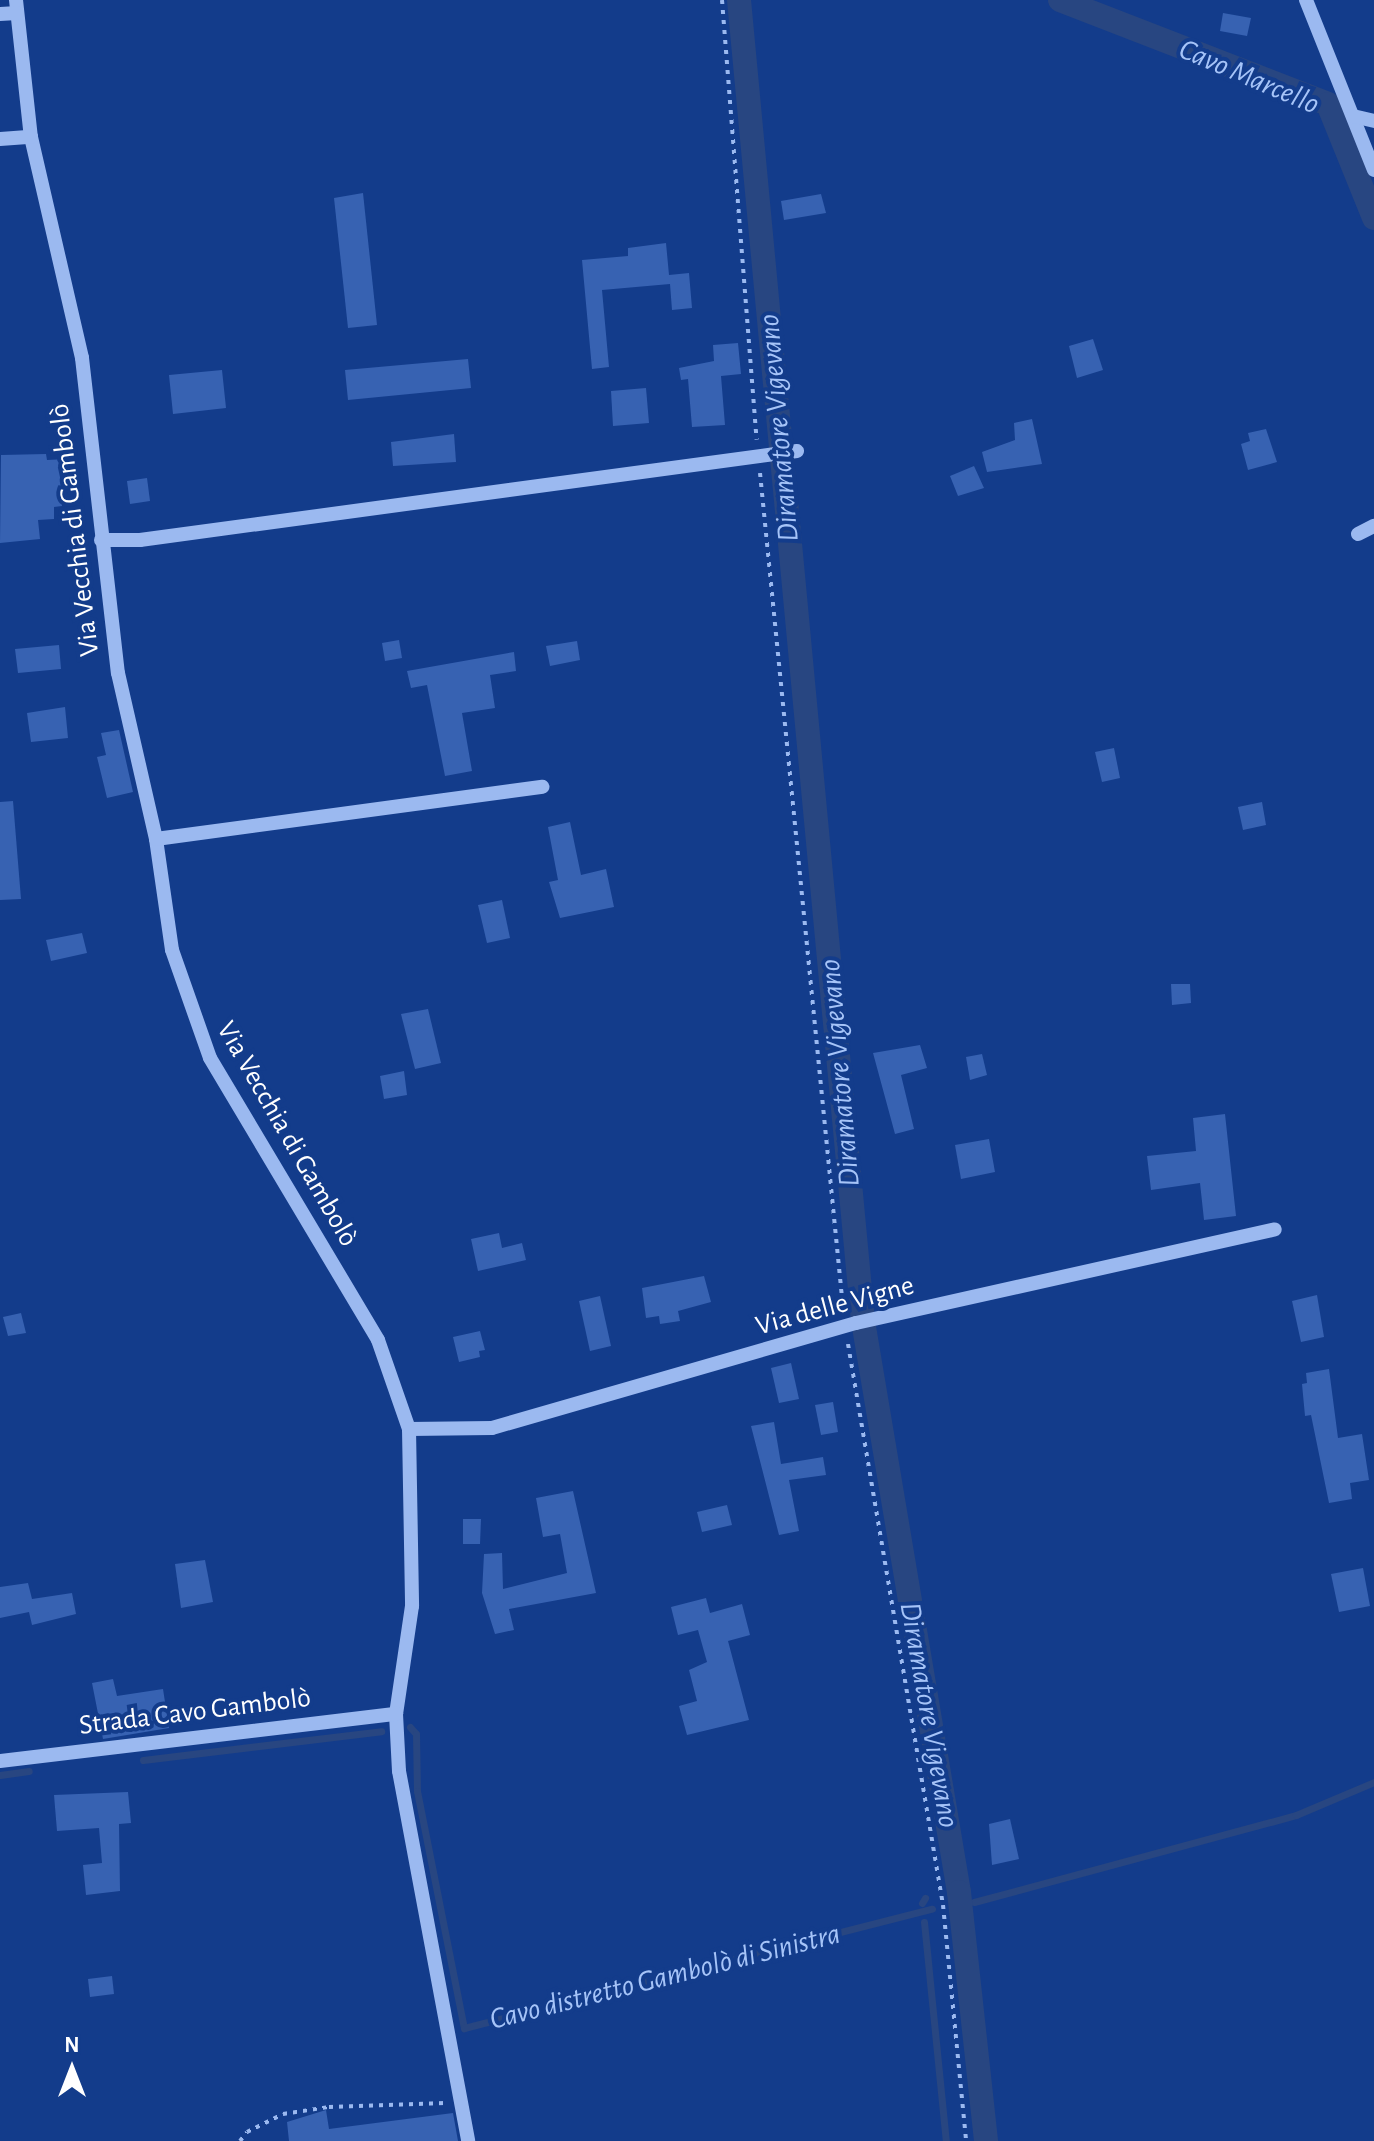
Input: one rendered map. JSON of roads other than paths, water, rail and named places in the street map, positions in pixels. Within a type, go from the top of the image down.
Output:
[{"type":"street","points":[[1306,0],[1374,170]]},
{"type":"street","points":[[0,14],[16,6]]},
{"type":"street","name":"Via Vecchia di Gambolò","points":[[16,6],[31,137],[82,358],[118,673],[156,839],[172,950],[193,1020],[232,1099],[378,1340],[409,1429],[412,1606],[396,1714],[404,1811],[468,2141]]},
{"type":"street","points":[[1353,116],[1374,121]]},
{"type":"street","points":[[0,139],[31,137]]},
{"type":"street","points":[[101,540],[140,540],[797,451]]},
{"type":"street","points":[[1358,534],[1374,526]]},
{"type":"street","points":[[156,839],[543,787]]},
{"type":"street","name":"Via delle Vigne","points":[[409,1429],[492,1428],[850,1325],[1275,1229]]},
{"type":"street","name":"Strada Cavo Gambolò","points":[[0,1761],[396,1714]]},
{"type":"waterway","name":"Diramatore Vigevano","points":[[739,0],[863,1321],[959,1892],[986,2141]]},
{"type":"waterway","name":"Cavo Marcello","points":[[1060,0],[1328,104],[1374,218]]},
{"type":"waterway","name":"Cavo distretto Gambolò di Sinistra","points":[[410,1727],[416,1734],[417,1791],[464,2028],[932,1909]]},
{"type":"waterway","name":"Cavo distretto Gambolò di Sinistra","points":[[143,1760],[381,1731]]},
{"type":"waterway","name":"Cavo distretto Gambolò di Sinistra","points":[[0,1775],[29,1771]]},
{"type":"waterway","name":"Cavo distretto Gambolò di Sinistra","points":[[974,1902],[1296,1815],[1374,1782]]},
{"type":"waterway","name":"Cavo distretto Gambolò di Sinistra","points":[[950,1893],[959,1892]]},
{"type":"waterway","name":"Cavo distretto Gambolò di Sinistra","points":[[922,1903],[925,1898]]},
{"type":"waterway","name":"Cavo distretto Gambolò di Sinistra","points":[[924,1922],[946,2141]]}]
